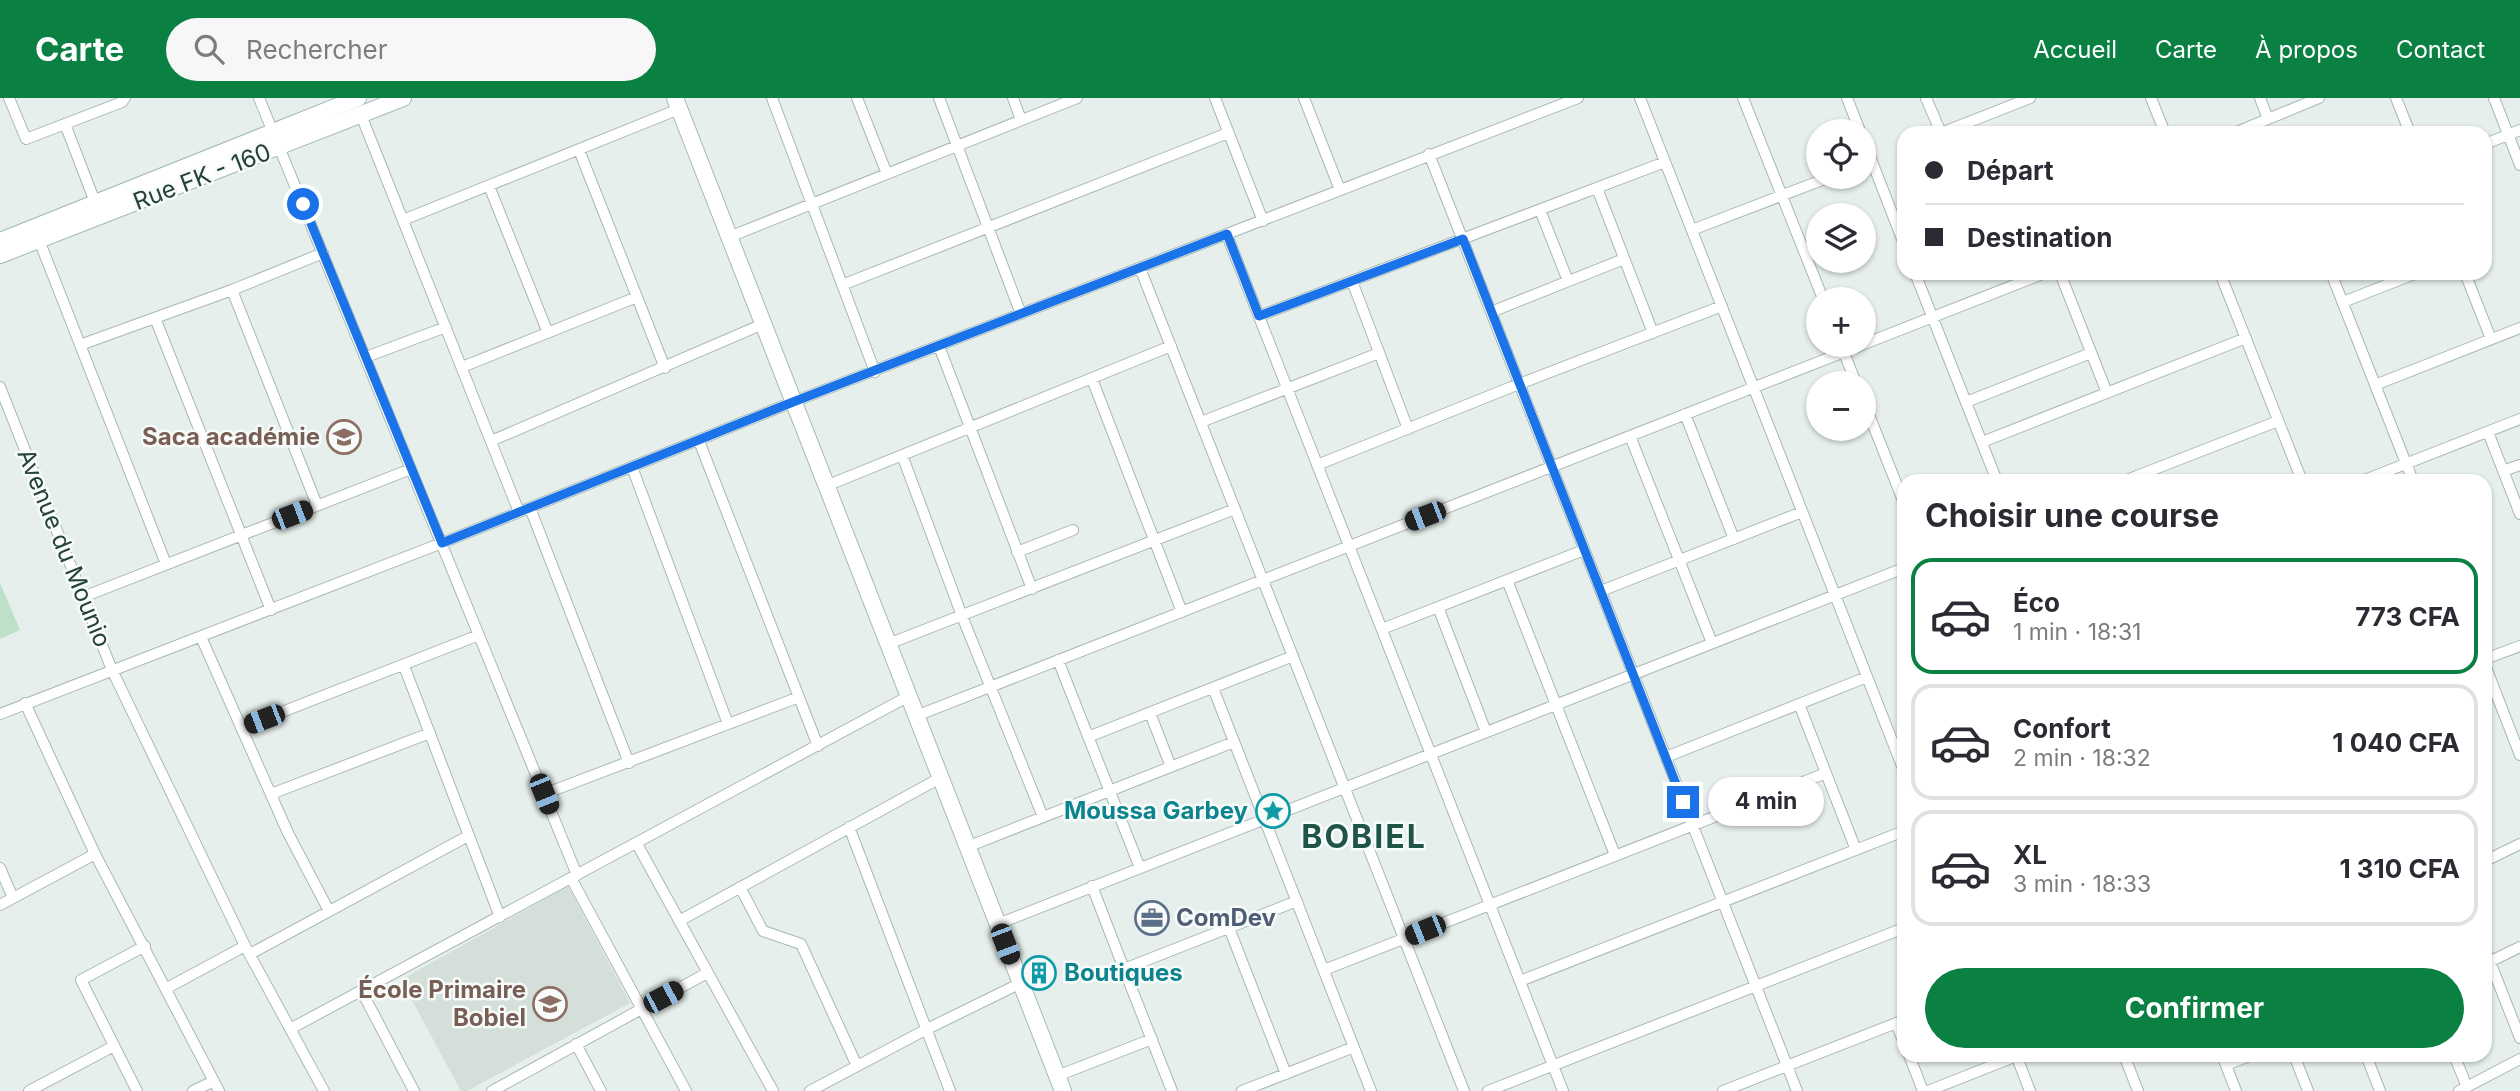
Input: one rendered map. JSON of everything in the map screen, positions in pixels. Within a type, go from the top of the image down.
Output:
[{"type":"street","points":[[9,98],[26,139],[122,102],[125,98]]},
{"type":"street","points":[[259,98],[544,794],[574,876],[640,1009],[686,1091]]},
{"type":"street","name":"Rue FK - 160","points":[[0,240],[273,131],[360,106],[403,98]]},
{"type":"street","points":[[772,98],[875,372]]},
{"type":"street","points":[[857,98],[887,174]]},
{"type":"street","points":[[939,98],[1021,314]]},
{"type":"street","points":[[1013,98],[1021,120]]},
{"type":"street","points":[[729,237],[1077,98]]},
{"type":"street","points":[[1215,98],[1263,221]]},
{"type":"street","points":[[1304,98],[1340,190]]},
{"type":"street","points":[[0,714],[442,543],[793,402],[1578,98]]},
{"type":"street","points":[[1640,98],[1867,677],[1897,741]]},
{"type":"street","points":[[1743,98],[1818,287]]},
{"type":"street","points":[[1847,98],[1855,119]]},
{"type":"street","points":[[1926,98],[1938,126]]},
{"type":"street","points":[[1959,126],[2030,98]]},
{"type":"street","points":[[2151,98],[2161,126]]},
{"type":"street","points":[[2260,98],[2268,119]]},
{"type":"street","points":[[2251,126],[2319,98]]},
{"type":"street","points":[[2396,98],[2407,126]]},
{"type":"street","points":[[2494,98],[2520,165]]},
{"type":"street","points":[[403,220],[579,150],[677,104],[1060,1083],[1152,1039]]},
{"type":"street","points":[[360,106],[491,441],[524,510],[629,762]]},
{"type":"street","name":"Rue FK - 160","points":[[0,255],[279,146],[360,106]]},
{"type":"street","points":[[65,124],[95,202]]},
{"type":"street","points":[[2492,141],[2520,130]]},
{"type":"street","points":[[842,285],[1228,133]]},
{"type":"street","points":[[579,150],[665,368]]},
{"type":"street","points":[[1429,154],[1797,1091]]},
{"type":"street","points":[[1259,316],[1665,162]]},
{"type":"street","points":[[1876,182],[1897,227]]},
{"type":"street","points":[[489,186],[548,333]]},
{"type":"street","points":[[1692,230],[1806,187]]},
{"type":"street","points":[[1597,188],[1653,333]]},
{"type":"street","points":[[1540,210],[1568,281]]},
{"type":"street","points":[[1227,234],[1563,1091]]},
{"type":"street","points":[[38,240],[166,564]]},
{"type":"street","points":[[80,345],[323,253]]},
{"type":"street","points":[[1491,312],[1625,258]]},
{"type":"street","points":[[1140,268],[1464,1091]]},
{"type":"street","points":[[1918,280],[1994,474]]},
{"type":"street","points":[[1876,339],[2027,280]]},
{"type":"street","points":[[2063,280],[2107,393]]},
{"type":"street","points":[[2223,280],[2299,474]]},
{"type":"street","points":[[2334,280],[2410,474]]},
{"type":"street","points":[[2343,302],[2399,280]]},
{"type":"street","points":[[2468,280],[2491,339]]},
{"type":"street","points":[[1352,281],[1408,429]]},
{"type":"street","points":[[233,289],[317,505]]},
{"type":"street","points":[[461,367],[637,297]]},
{"type":"street","points":[[1317,465],[1722,306]]},
{"type":"street","points":[[155,318],[271,610]]},
{"type":"street","points":[[491,441],[763,324]]},
{"type":"street","points":[[366,357],[446,327]]},
{"type":"street","points":[[2375,385],[2520,328]]},
{"type":"street","points":[[1982,442],[2246,338]]},
{"type":"street","points":[[939,346],[1032,589]]},
{"type":"street","points":[[826,486],[1171,346]]},
{"type":"street","points":[[1201,422],[1379,353]]},
{"type":"street","points":[[1966,402],[2091,353]]},
{"type":"street","points":[[916,716],[1754,387],[1822,357]]},
{"type":"street","points":[[1091,379],[1182,612]]},
{"type":"street","name":"Avenue du Mounio","points":[[0,387],[112,670],[247,950],[324,1091]]},
{"type":"street","points":[[1685,414],[1734,538]]},
{"type":"street","points":[[2380,474],[2520,419]]},
{"type":"street","points":[[2142,474],[2278,421]]},
{"type":"street","points":[[1876,432],[1897,485]]},
{"type":"street","points":[[2488,432],[2520,514]]},
{"type":"street","points":[[1630,436],[1712,643]]},
{"type":"street","points":[[699,441],[818,746]]},
{"type":"street","points":[[902,455],[962,616],[1043,817]]},
{"type":"street","points":[[2503,471],[2520,465]]},
{"type":"street","points":[[632,467],[728,724]]},
{"type":"street","points":[[83,597],[411,469]]},
{"type":"street","points":[[888,644],[1235,509]]},
{"type":"street","points":[[1601,591],[1802,512]]},
{"type":"street","points":[[1017,552],[1073,530]]},
{"type":"street","points":[[1382,629],[1584,550]]},
{"type":"street","points":[[998,924],[1897,571]]},
{"type":"street","points":[[1507,580],[1615,855]]},
{"type":"street","points":[[1438,607],[1486,732]]},
{"type":"street","points":[[241,728],[479,635]]},
{"type":"street","points":[[201,637],[288,833],[329,911]]},
{"type":"street","points":[[2492,656],[2520,646]]},
{"type":"street","points":[[1088,737],[1293,656]]},
{"type":"street","points":[[1058,660],[1140,868]]},
{"type":"street","points":[[404,666],[500,917]]},
{"type":"street","points":[[1666,757],[1867,677]]},
{"type":"street","points":[[2492,682],[2517,737],[2520,755]]},
{"type":"street","points":[[1213,688],[1371,1091]]},
{"type":"street","points":[[290,1029],[909,696]]},
{"type":"street","points":[[544,794],[799,697]]},
{"type":"street","points":[[25,703],[95,855],[216,1086],[194,1091]]},
{"type":"street","points":[[1799,704],[1856,849]]},
{"type":"street","points":[[1150,713],[1171,767]]},
{"type":"street","points":[[271,794],[430,733]]},
{"type":"street","points":[[968,847],[1234,742]]},
{"type":"street","points":[[1324,970],[1826,773]]},
{"type":"street","points":[[679,921],[940,778]]},
{"type":"street","points":[[849,827],[950,1091]]},
{"type":"street","points":[[1520,981],[1897,834]]},
{"type":"street","points":[[167,988],[329,911],[468,836]]},
{"type":"street","points":[[637,844],[773,1091]]},
{"type":"street","points":[[2492,858],[2520,844]]},
{"type":"street","points":[[0,905],[95,855]]},
{"type":"street","points":[[0,868],[13,898]]},
{"type":"street","points":[[1092,886],[1172,1091]]},
{"type":"street","points":[[740,887],[763,931],[801,944],[856,1066]]},
{"type":"street","points":[[1124,969],[1297,901]]},
{"type":"street","points":[[1229,928],[1286,1074]]},
{"type":"street","points":[[1488,1091],[1897,931]]},
{"type":"street","points":[[137,1091],[81,980],[145,946]]},
{"type":"street","points":[[2492,961],[2520,947]]},
{"type":"street","points":[[2492,972],[2520,1038]]},
{"type":"street","points":[[492,1091],[707,973]]},
{"type":"street","points":[[810,1091],[1021,983]]},
{"type":"street","points":[[361,990],[414,1091]]},
{"type":"street","points":[[1723,1091],[1897,1022]]},
{"type":"street","points":[[576,1044],[601,1091]]},
{"type":"street","points":[[29,1091],[114,1046]]},
{"type":"street","points":[[1242,1091],[1354,1047]]},
{"type":"street","points":[[2456,1062],[2463,1089],[2520,1059]]},
{"type":"street","points":[[1912,1062],[1923,1091]]},
{"type":"street","points":[[1928,1091],[2002,1062]]},
{"type":"street","points":[[2019,1062],[2030,1091]]},
{"type":"street","points":[[2127,1062],[2138,1091]]},
{"type":"street","points":[[2225,1062],[2236,1091]]},
{"type":"street","points":[[2297,1062],[2308,1091]]},
{"type":"street","points":[[2369,1062],[2380,1091]]},
{"type":"shaded area","points":[[568,886],[630,1003],[467,1091],[461,1091],[401,980]]},
{"type":"green space","points":[[0,583],[20,630],[0,639]]},
{"type":"place","name":"Saca académie","points":[[344,437]]},
{"type":"place","name":"Moussa Garbey","points":[[1273,811]]},
{"type":"place","name":"ComDev","points":[[1152,918]]},
{"type":"place","name":"Boutiques","points":[[1039,973]]},
{"type":"place","name":"École Primaire Bobiel","points":[[550,1004]]},
{"type":"district","name":"BOBIEL","points":[[1364,837]]},
{"type":"route","points":[[303,204],[442,543],[793,402],[1227,234],[1259,316],[1463,239],[1683,802]]}]
